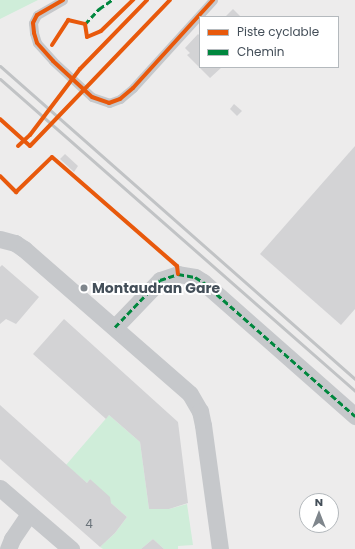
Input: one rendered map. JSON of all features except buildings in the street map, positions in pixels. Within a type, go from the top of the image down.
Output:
[{"type":"street","points":[[0,239],[15,243],[24,249],[181,385],[195,401],[200,411],[206,445],[220,549]]},
{"type":"street","points":[[115,327],[160,280],[178,274],[195,277],[203,282],[355,416]]},
{"type":"street","points":[[0,488],[71,549]]},
{"type":"street","points":[[8,549],[12,539],[29,514]]},
{"type":"lane","points":[[63,0],[44,10],[37,16],[33,23],[37,44],[92,97],[109,103],[120,99],[133,88],[213,0]]},
{"type":"green space","points":[[0,0],[38,0],[0,19]]},
{"type":"green space","points":[[109,415],[140,442],[149,509],[169,509],[187,504],[193,545],[178,546],[178,549],[164,549],[153,539],[141,549],[103,549],[100,547],[115,533],[127,517],[111,503],[90,479],[87,483],[66,465]]},
{"type":"railway","points":[[0,66],[355,379]]},
{"type":"railway","points":[[0,79],[355,391]]},
{"type":"marked path","points":[[85,24],[99,9],[112,0]]},
{"type":"marked path","points":[[115,327],[160,280],[178,274],[195,277],[203,282],[355,416]]},
{"type":"cycle path","points":[[63,0],[37,15],[33,23],[37,43],[53,61],[92,97],[109,103],[120,99],[133,88],[213,0]]},
{"type":"cycle path","points":[[52,45],[68,20],[85,24],[87,37],[101,31],[133,0]]},
{"type":"cycle path","points":[[18,146],[30,135],[80,69],[147,0]]},
{"type":"cycle path","points":[[0,119],[30,146],[170,0]]},
{"type":"cycle path","points":[[0,176],[16,192],[52,157],[177,266],[178,274]]},
{"type":"place","name":"Montaudran Gare","points":[[84,288]]}]
